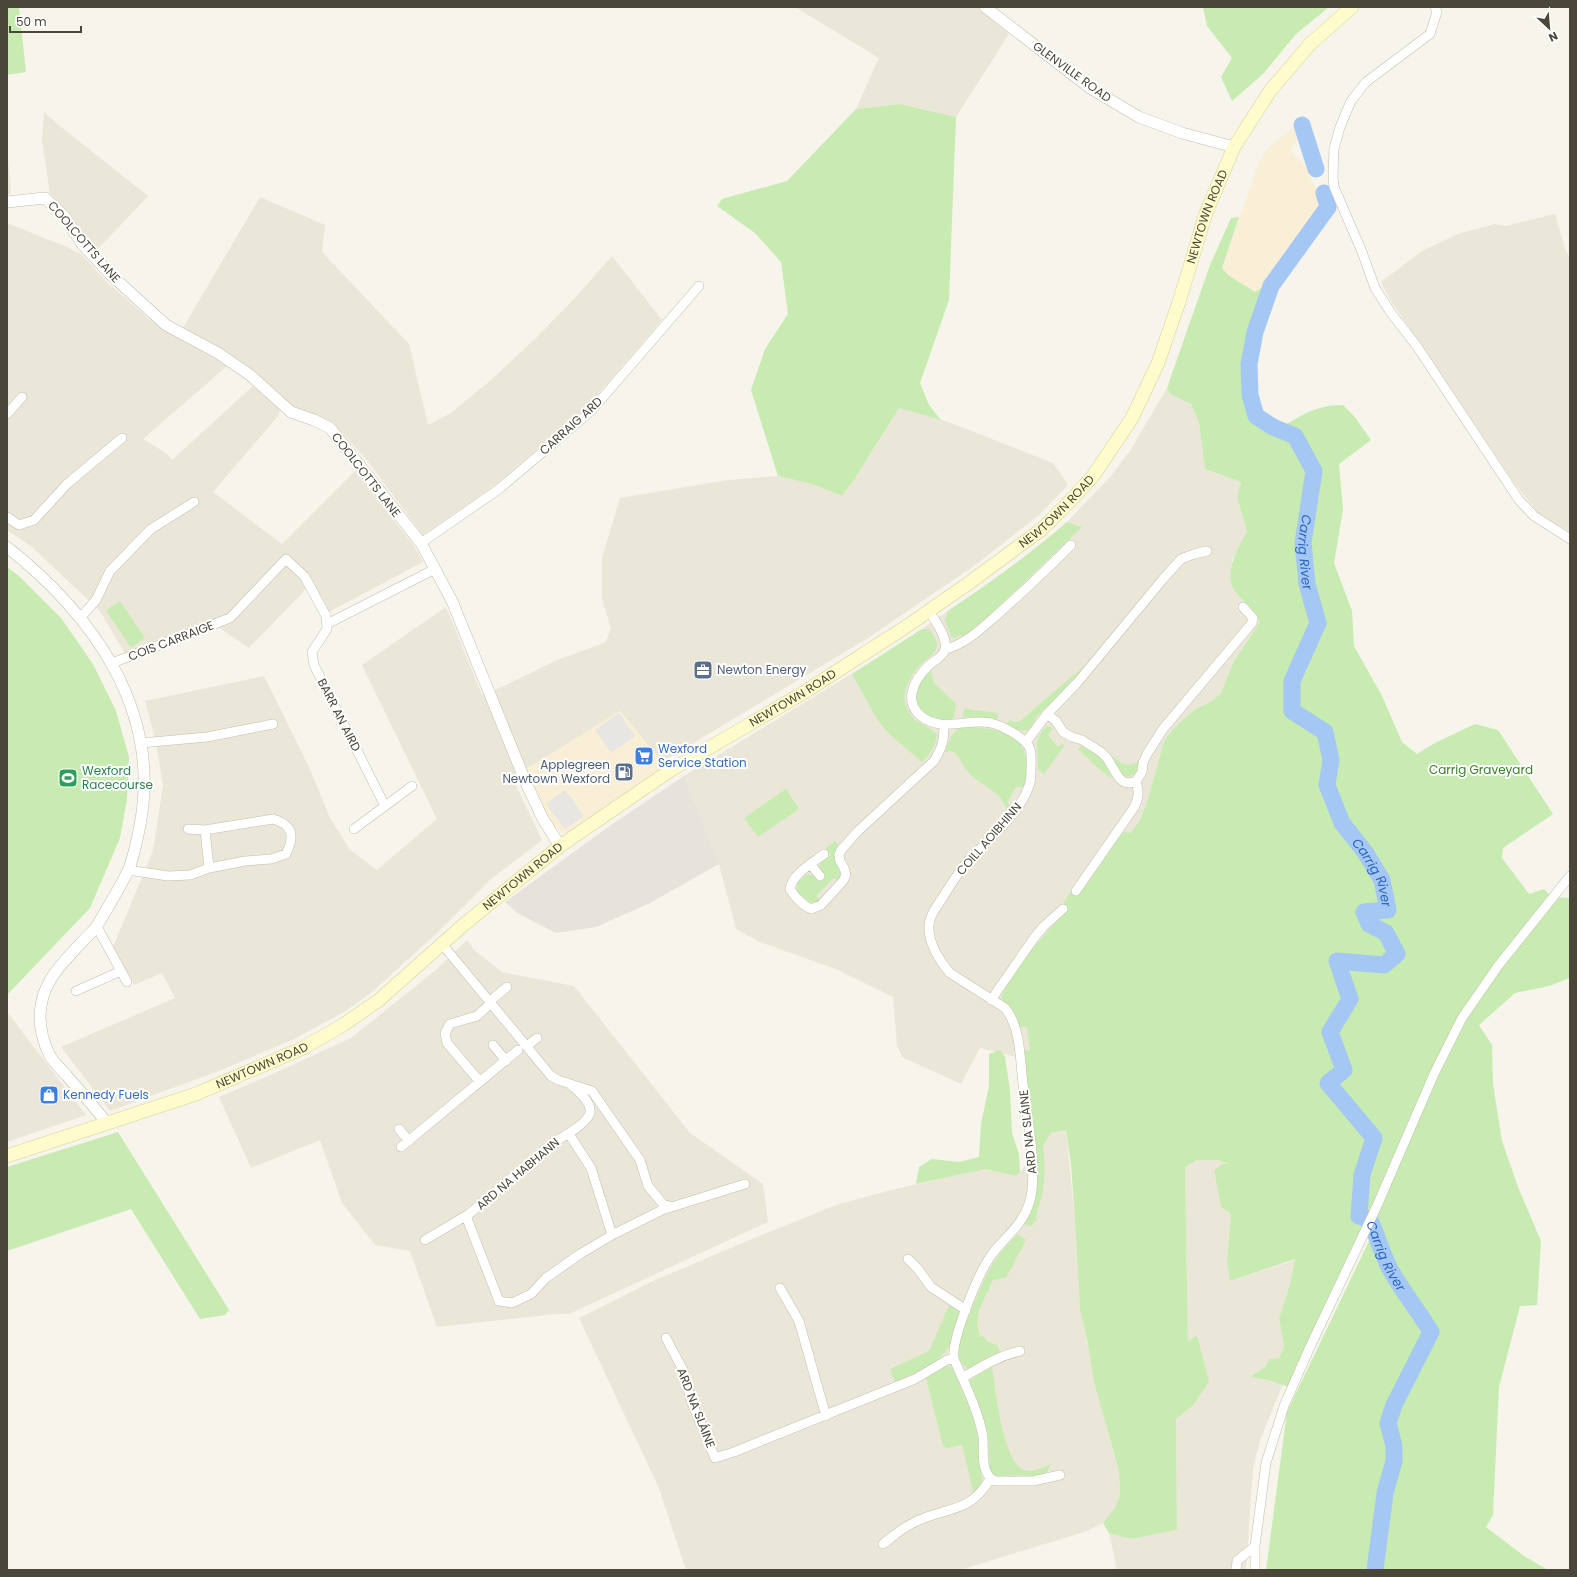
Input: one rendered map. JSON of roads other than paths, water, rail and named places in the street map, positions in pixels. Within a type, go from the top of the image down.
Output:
[{"type":"main road","name":"NEWTOWN ROAD","points":[[7,1156],[196,1094],[303,1048],[343,1025],[379,1000],[442,944],[560,846],[671,770],[803,693],[929,611],[1009,555],[1042,529],[1093,476],[1132,418],[1158,363],[1179,302],[1206,213],[1234,147],[1270,91],[1310,44],[1352,7]]},
{"type":"street","name":"GLENVILLE ROAD","points":[[985,7],[1090,88],[1139,117],[1182,133],[1234,147]]},
{"type":"street","points":[[1435,7],[1438,12],[1430,34],[1366,82],[1351,101],[1340,127],[1334,149],[1334,187],[1362,252],[1375,288],[1391,313],[1416,345],[1519,500],[1534,516],[1570,540]]},
{"type":"street","name":"COOLCOTTS LANE","points":[[7,202],[45,198],[65,217],[82,244],[110,274],[166,325],[218,353],[250,375],[291,412],[314,420],[330,428],[421,543],[452,601],[526,783],[543,819],[560,846]]},
{"type":"street","name":"CARRAIG ARD","points":[[421,543],[499,489],[591,411],[699,286]]},
{"type":"street","points":[[7,414],[22,396]]},
{"type":"street","points":[[7,517],[19,524],[34,520],[67,484],[122,438]]},
{"type":"street","points":[[81,617],[96,600],[110,571],[151,529],[194,502]]},
{"type":"street","points":[[945,649],[951,648],[963,642],[986,624],[1024,591],[1071,546]]},
{"type":"street","points":[[7,547],[29,565],[81,617],[102,647],[120,677],[133,709],[141,742],[144,774],[144,805],[138,839],[128,870],[97,927],[53,973],[44,994],[40,1016],[42,1036],[50,1057],[107,1123]]},
{"type":"street","points":[[929,611],[939,628],[945,643],[945,649],[942,655],[929,665],[920,675],[911,693],[912,702],[920,715],[926,720],[944,725],[975,722],[991,723],[1008,730],[1026,742],[1047,714],[1077,683],[1181,559],[1207,551]]},
{"type":"street","name":"COIS CARRAIGE","points":[[112,663],[230,618],[286,559],[305,577],[326,616],[327,624]]},
{"type":"street","points":[[327,624],[435,569]]},
{"type":"street","points":[[1047,714],[1056,721],[1063,732],[1082,740],[1101,752],[1107,758],[1119,778],[1124,782],[1130,783],[1136,781],[1140,777],[1143,763],[1147,754],[1163,729],[1252,623],[1253,618],[1243,607]]},
{"type":"street","name":"BARR AN AIRD","points":[[327,624],[327,629],[312,652],[314,665],[385,806]]},
{"type":"street","points":[[141,742],[208,737],[273,724]]},
{"type":"street","points":[[824,854],[795,877],[791,883],[790,889],[806,906],[811,909],[821,905],[843,881],[846,875],[840,861],[839,855],[841,850],[858,831],[934,761],[941,750],[944,738],[944,725]]},
{"type":"street","name":"COILL AOIBHINN","points":[[1022,1079],[1017,1040],[1011,1015],[1005,1008],[950,973],[944,966],[931,941],[928,925],[933,912],[956,876],[1014,814],[1023,799],[1030,781],[1031,756],[1030,749],[1026,742]]},
{"type":"street","points":[[1076,891],[1135,806],[1138,794],[1136,781]]},
{"type":"street","points":[[354,829],[412,786]]},
{"type":"street","points":[[128,870],[168,876],[190,875],[209,868],[245,861],[271,859],[286,854],[291,844],[290,830],[283,822],[273,819],[205,830],[188,829]]},
{"type":"street","points":[[205,830],[209,868]]},
{"type":"street","points":[[811,865],[820,876]]},
{"type":"street","points":[[1255,1570],[1255,1546],[1266,1463],[1284,1406],[1364,1230],[1376,1208],[1434,1074],[1462,1018],[1498,966],[1570,876]]},
{"type":"street","points":[[991,1000],[1034,938],[1044,926],[1063,909]]},
{"type":"street","points":[[97,927],[127,982]]},
{"type":"street","name":"ARD NA HABHANN","points":[[442,944],[491,1002],[523,1048],[551,1076],[592,1091],[640,1160],[648,1186],[663,1204],[670,1207]]},
{"type":"street","points":[[76,991],[121,971]]},
{"type":"street","points":[[480,1082],[447,1043],[445,1034],[450,1024],[477,1016],[507,987]]},
{"type":"street","points":[[401,1147],[506,1061],[537,1038]]},
{"type":"street","points":[[492,1045],[506,1061]]},
{"type":"street","name":"ARD NA SLÁINE","points":[[666,1338],[683,1370],[692,1403],[715,1458],[826,1416],[916,1379],[947,1360],[954,1359],[953,1351],[977,1279],[990,1257],[1018,1226],[1029,1203],[1033,1174],[1031,1142],[1022,1079]]},
{"type":"street","name":"ARD NA HABHANN","points":[[425,1240],[466,1216],[554,1142],[569,1134],[586,1119],[590,1114],[588,1103],[575,1088],[568,1083]]},
{"type":"street","points":[[399,1129],[409,1141]]},
{"type":"street","name":"ARD NA HABHANN","points":[[569,1134],[591,1168],[612,1235]]},
{"type":"street","name":"ARD NA HABHANN","points":[[466,1216],[499,1301],[512,1303],[531,1294],[546,1278],[580,1254],[612,1235],[662,1210],[745,1184]]},
{"type":"street","points":[[908,1259],[918,1269],[931,1287],[966,1310]]},
{"type":"street","points":[[780,1288],[799,1321],[826,1416]]},
{"type":"street","points":[[962,1378],[995,1359],[1007,1354],[1020,1352]]},
{"type":"street","points":[[954,1359],[978,1418],[982,1435],[985,1472],[990,1479],[995,1481],[1033,1481],[1060,1475]]},
{"type":"street","points":[[883,1544],[913,1523],[965,1505],[975,1499],[983,1491],[990,1479]]},
{"type":"street","points":[[1236,1570],[1236,1562],[1255,1546]]},
{"type":"waterway","name":"Carrig River","points":[[1302,125],[1316,169]]},
{"type":"waterway","name":"Carrig River","points":[[1324,193],[1328,207],[1271,286],[1255,332],[1249,364],[1250,395],[1256,416],[1273,427],[1295,436],[1314,471],[1303,543],[1307,584],[1318,623],[1292,681],[1292,711],[1325,732],[1331,760],[1327,785],[1342,823],[1365,852],[1382,880],[1388,910],[1364,912],[1369,924],[1386,933],[1397,954],[1384,965],[1337,961],[1350,999],[1330,1032],[1344,1070],[1328,1083],[1374,1138],[1362,1175],[1359,1216],[1370,1220],[1390,1269],[1431,1332],[1394,1405],[1388,1423],[1394,1446],[1394,1461],[1385,1493],[1375,1570]]},
{"type":"place","name":"Newton Energy","points":[[703,670]]},
{"type":"place","name":"Wexford Service Station","points":[[644,756]]},
{"type":"place","name":"Applegreen Newtown Wexford","points":[[624,772]]},
{"type":"place","name":"Wexford Racecourse","points":[[68,778]]},
{"type":"place","name":"Kennedy Fuels","points":[[49,1095]]},
{"type":"park label","name":"Carrig Graveyard","points":[[1481,770]]}]
